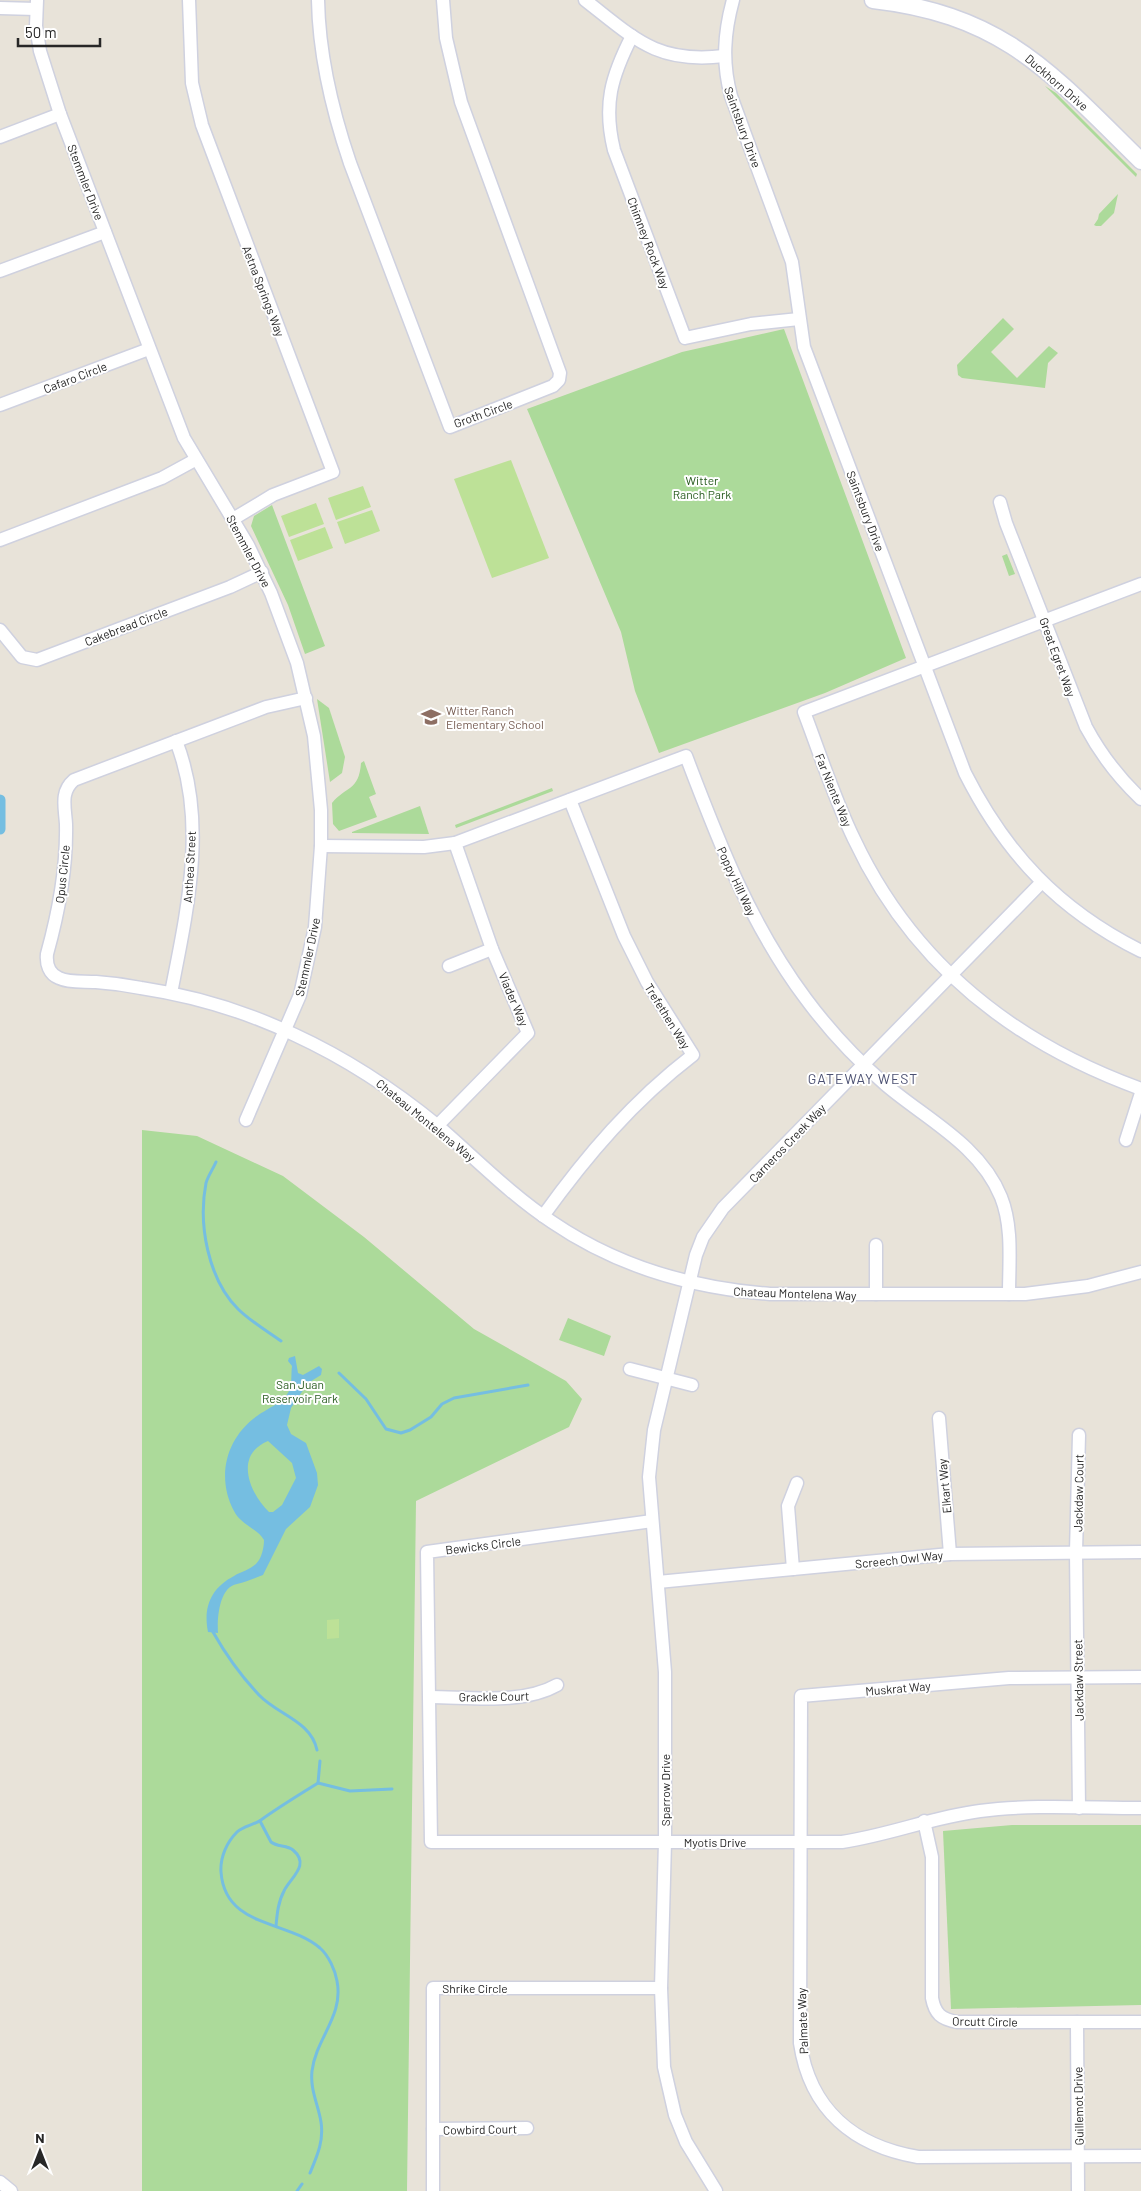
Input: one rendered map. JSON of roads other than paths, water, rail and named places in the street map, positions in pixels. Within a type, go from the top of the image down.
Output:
[{"type":"street","name":"Aetna Springs Way","points":[[189,0],[192,83],[202,126],[333,472],[273,495],[233,519]]},
{"type":"street","name":"Groth Circle","points":[[318,0],[322,51],[336,120],[350,163],[450,427],[553,386],[558,380],[560,373],[461,102],[446,38],[443,0]]},
{"type":"street","points":[[585,0],[653,50],[683,58],[700,59],[724,56]]},
{"type":"street","name":"Saintsbury Drive","points":[[733,0],[727,21],[724,56],[731,96],[792,262],[804,347],[965,772],[982,806],[1007,843],[1041,882],[1095,926],[1141,951]]},
{"type":"street","name":"Duckhorn Drive","points":[[873,0],[932,10],[964,20],[1004,40],[1057,79],[1141,161]]},
{"type":"street","name":"Stemmler Drive","points":[[36,5],[40,51],[60,114],[184,438],[195,460],[233,519],[262,572],[287,633],[306,698],[318,768],[322,846],[315,927],[307,972],[300,995],[246,1120]]},
{"type":"street","points":[[0,8],[36,5]]},
{"type":"street","name":"Chimney Rock Way","points":[[632,36],[611,83],[608,100],[609,133],[685,338],[751,324],[799,319]]},
{"type":"street","points":[[0,137],[60,114]]},
{"type":"street","points":[[0,272],[105,232]]},
{"type":"street","name":"Cafaro Circle","points":[[0,406],[150,349]]},
{"type":"street","points":[[0,540],[162,478],[195,460]]},
{"type":"street","name":"Great Egret Way","points":[[1000,502],[1006,523],[1086,727],[1100,752],[1119,778],[1141,799]]},
{"type":"street","name":"Cakebread Circle","points":[[0,630],[22,657],[36,660],[230,587],[262,572]]},
{"type":"street","name":"Far Niente Way","points":[[1141,584],[804,712],[840,808],[870,869],[907,926],[982,1003],[1038,1042],[1098,1073],[1141,1091]]},
{"type":"street","name":"Opus Circle","points":[[286,1030],[240,1013],[171,993],[116,984],[66,980],[52,974],[46,962],[64,879],[66,790],[74,780],[279,703],[306,698]]},
{"type":"street","name":"Anthea Street","points":[[171,993],[186,912],[192,845],[188,778],[176,741]]},
{"type":"street","name":"Poppy Hill Way","points":[[322,846],[424,847],[455,843],[686,756],[723,853],[760,930],[807,1000],[864,1064],[916,1110],[961,1142],[988,1171],[1002,1198],[1006,1213],[1009,1232],[1010,1294]]},
{"type":"street","name":"Trefethen Way","points":[[543,1216],[603,1138],[626,1112],[665,1076],[693,1055],[661,1007],[624,936],[570,800]]},
{"type":"street","name":"Viader Way","points":[[437,1126],[459,1100],[528,1033],[492,949],[464,874],[455,843]]},
{"type":"street","name":"Carneros Creek Way","points":[[666,1379],[696,1255],[704,1237],[718,1215],[1041,882]]},
{"type":"street","points":[[449,966],[492,949]]},
{"type":"street","name":"Chateau Montelena Way","points":[[286,1030],[334,1054],[370,1075],[437,1126],[543,1216],[576,1237],[617,1259],[689,1284],[734,1292],[770,1294],[1010,1294],[1060,1291],[1088,1286],[1141,1272]]},
{"type":"street","points":[[1126,1140],[1141,1091]]},
{"type":"street","points":[[876,1245],[876,1294]]},
{"type":"street","points":[[630,1369],[692,1385]]},
{"type":"street","name":"Sparrow Drive","points":[[666,1379],[650,1453],[649,1477],[665,1672],[665,1842],[661,1988],[664,2067],[670,2096],[686,2142],[709,2189]]},
{"type":"street","name":"Elkart Way","points":[[938,1418],[950,1554]]},
{"type":"street","name":"Jackdaw Court","points":[[1076,1552],[1079,1435]]},
{"type":"street","points":[[793,1569],[788,1506],[797,1483]]},
{"type":"street","name":"Bewicks Circle","points":[[430,1697],[427,1552],[509,1542],[604,1526],[652,1521]]},
{"type":"street","name":"Jackdaw Street","points":[[1076,1552],[1079,1677],[1079,1808]]},
{"type":"street","name":"Screech Owl Way","points":[[658,1582],[950,1554],[1141,1552]]},
{"type":"street","name":"Muskrat Way","points":[[801,1842],[801,1696],[1009,1678],[1141,1677]]},
{"type":"street","name":"Grackle Court","points":[[430,1697],[526,1697],[544,1692],[557,1685]]},
{"type":"street","name":"Myotis Drive","points":[[430,1697],[431,1842],[801,1842],[860,1839],[924,1821],[999,1809],[1141,1808]]},
{"type":"street","name":"Orcutt Circle","points":[[924,1821],[932,1857],[932,1998],[938,2015],[946,2020],[957,2022],[1141,2022]]},
{"type":"street","name":"Palmate Way","points":[[801,1842],[800,2043],[802,2059],[812,2084],[834,2118],[866,2142],[894,2152],[918,2156],[1141,2156]]},
{"type":"street","name":"Shrike Circle","points":[[434,2191],[433,1988],[661,1988]]},
{"type":"street","name":"Guillemot Drive","points":[[1077,2022],[1078,2191]]},
{"type":"street","name":"Cowbird Court","points":[[433,2129],[527,2128]]},
{"type":"street","points":[[0,2182],[11,2191]]},
{"type":"water","points":[[295,1356],[298,1373],[303,1375],[319,1366],[322,1369],[321,1375],[308,1383],[291,1408],[287,1425],[291,1434],[306,1443],[317,1473],[318,1485],[310,1507],[286,1529],[263,1575],[231,1586],[226,1591],[220,1604],[218,1633],[208,1632],[208,1606],[214,1592],[226,1581],[256,1564],[261,1556],[264,1544],[261,1536],[241,1520],[234,1511],[226,1485],[227,1459],[231,1447],[246,1425],[288,1394],[291,1387],[292,1366],[288,1361],[289,1358]],"holes":[[[268,1441],[292,1463],[296,1478],[282,1505],[273,1512],[269,1512],[262,1504],[251,1484],[248,1474],[248,1464],[251,1455],[257,1447]]]},
{"type":"waterway","points":[[0,800],[0,829]]},
{"type":"waterway","points":[[216,1162],[206,1183],[203,1216],[208,1250],[213,1267],[219,1282],[238,1309],[281,1341]]},
{"type":"waterway","points":[[339,1373],[366,1399],[386,1429],[401,1433],[410,1430],[431,1417],[442,1404],[454,1398],[528,1385]]},
{"type":"waterway","points":[[213,1632],[234,1665],[252,1688],[267,1702],[301,1725],[314,1740],[317,1750]]},
{"type":"waterway","points":[[318,1783],[320,1761]]},
{"type":"waterway","points":[[310,2173],[322,2136],[320,2115],[313,2091],[312,2071],[319,2048],[337,2005],[336,1977],[329,1959],[320,1948],[306,1939],[245,1913],[234,1904],[225,1890],[221,1872],[223,1855],[227,1845],[239,1830],[258,1822],[318,1783],[350,1791],[392,1789]]},
{"type":"waterway","points":[[260,1821],[271,1842],[293,1850],[300,1861],[298,1871],[280,1900],[276,1926]]},
{"type":"waterway","points":[[297,2191],[302,2184]]},
{"type":"place","name":"Witter Ranch Elementary School","points":[[431,717]]},
{"type":"district","name":"GATEWAY WEST","points":[[863,1078]]},
{"type":"park label","name":"Witter Ranch Park","points":[[702,487]]},
{"type":"park label","name":"San Juan Reservoir Park","points":[[300,1391]]}]
